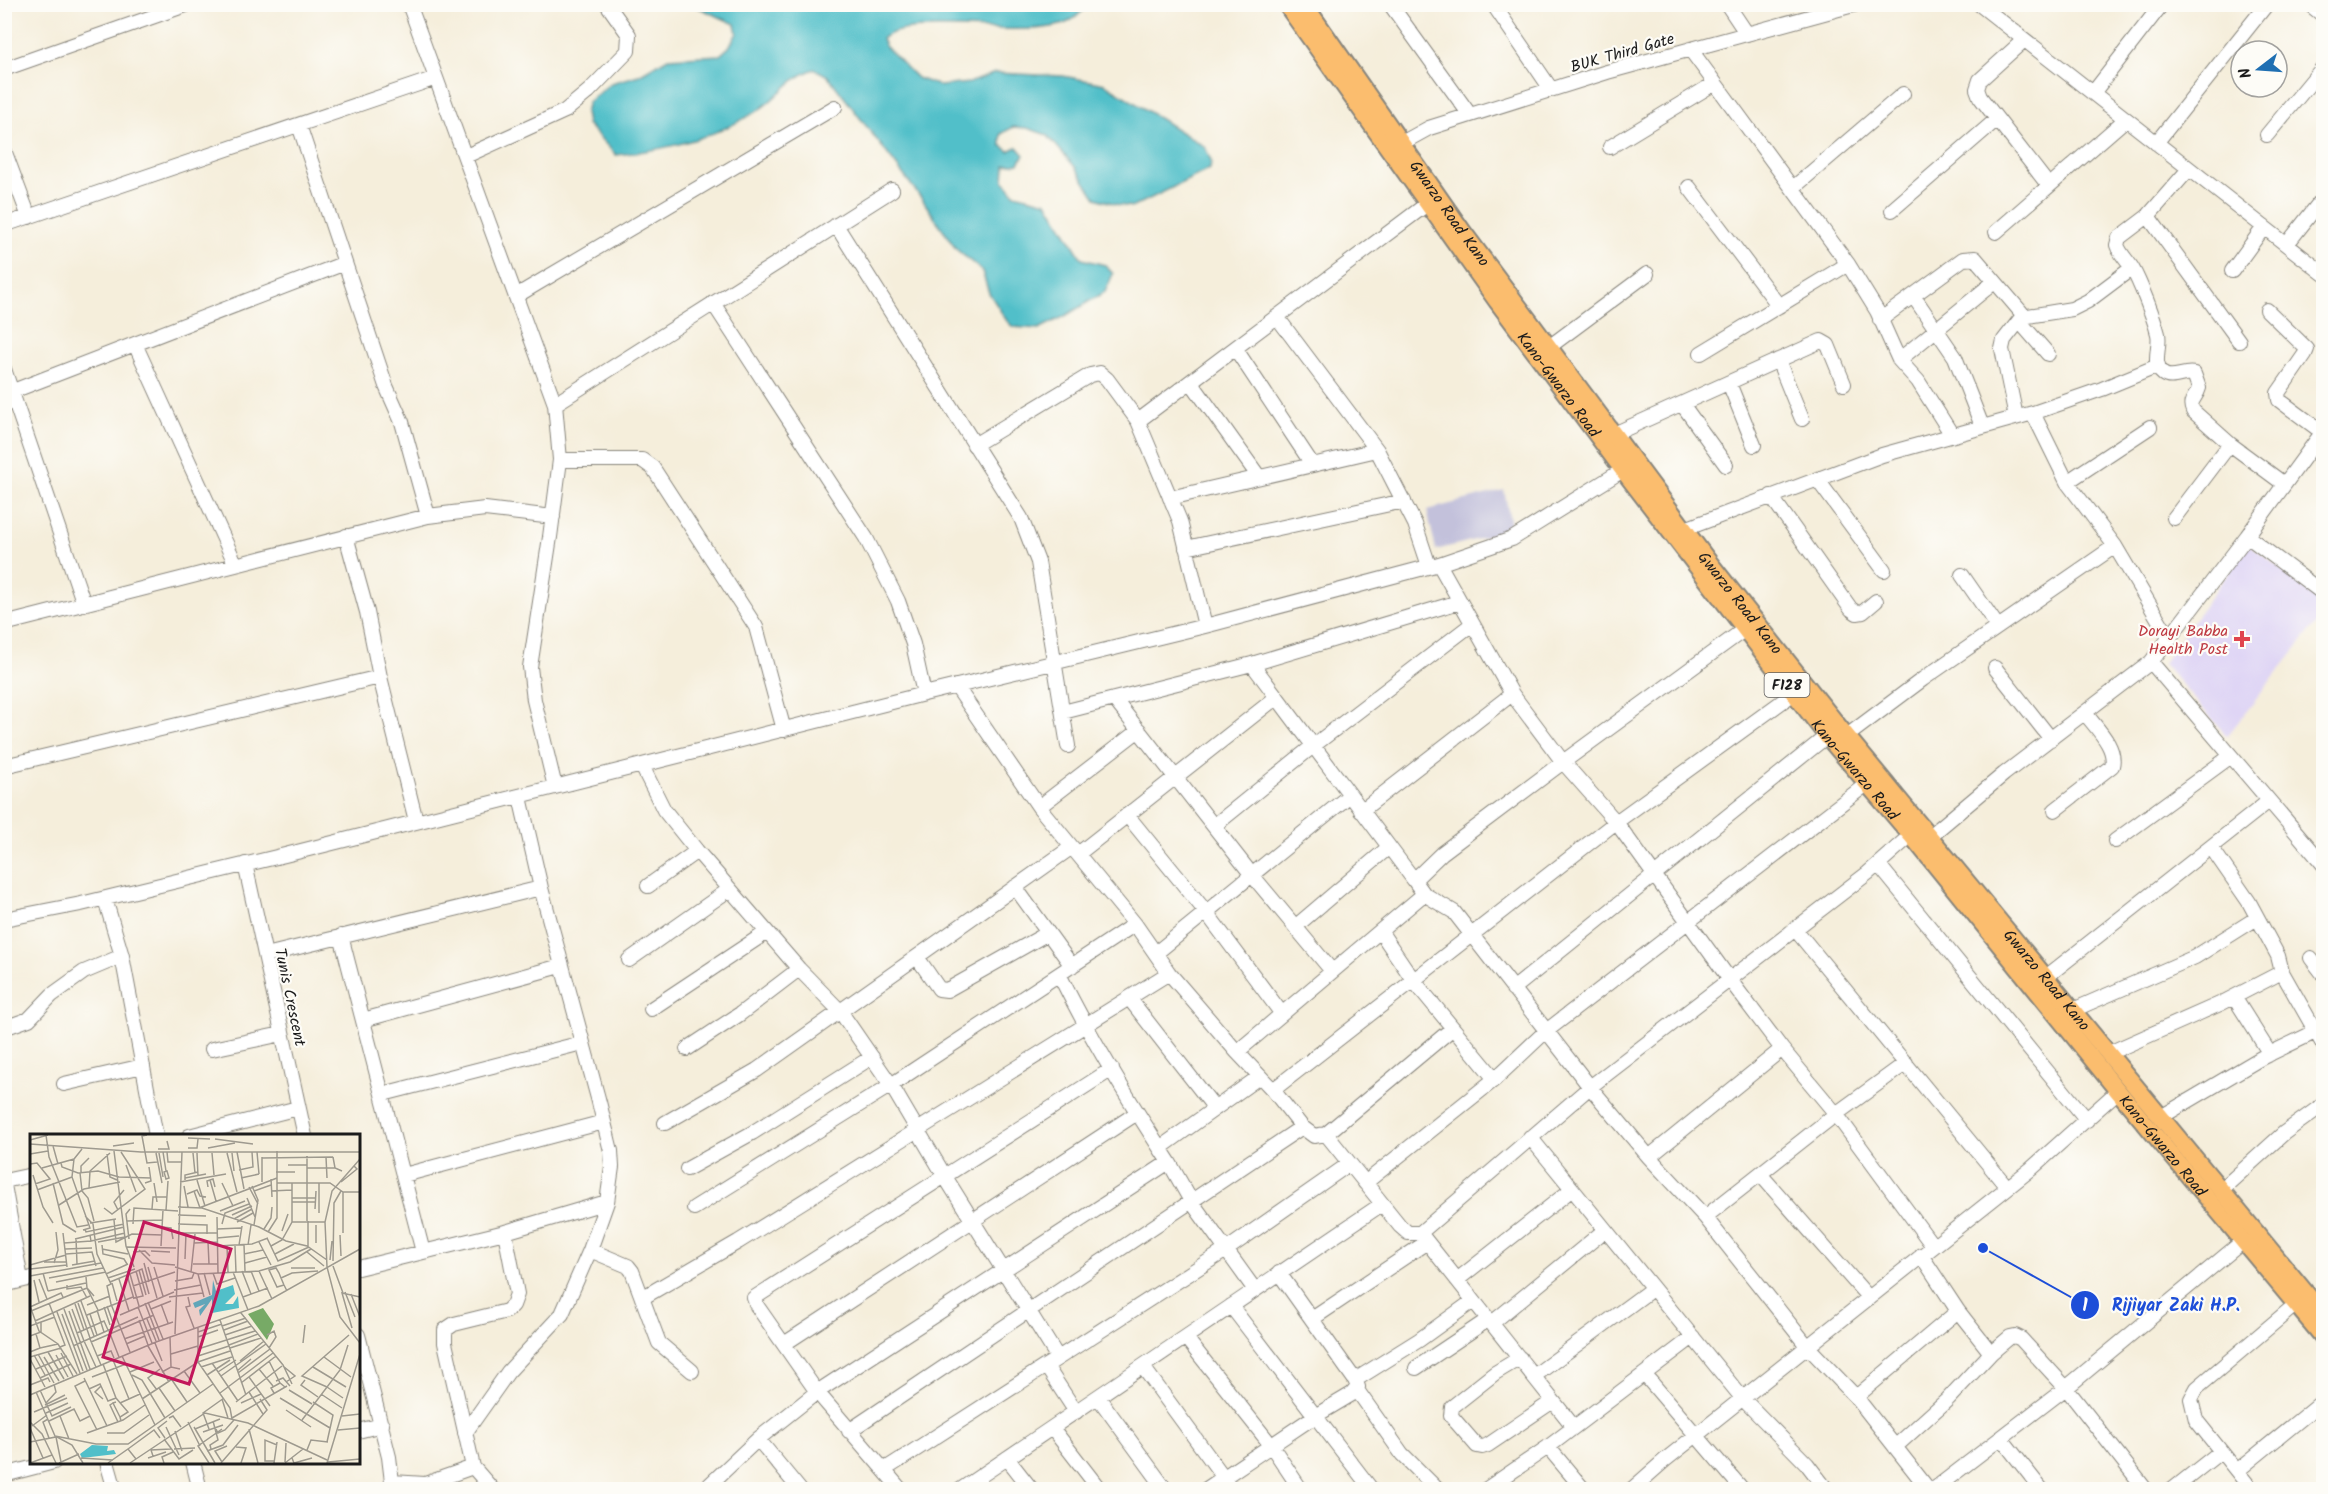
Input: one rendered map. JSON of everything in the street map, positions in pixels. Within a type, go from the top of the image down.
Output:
[{"type":"main road","name":"Kano-Gwarzo Road","points":[[1286,4],[1427,204],[1503,297],[1623,470],[1794,693],[1911,835],[1978,906],[2118,1091],[2324,1338]]},
{"type":"main road","name":"Gwarzo Road Kano","points":[[1304,4],[1503,297],[1549,348],[1684,529],[1847,736],[1930,836],[1978,906],[2046,977],[2324,1315]]},
{"type":"street","points":[[4,69],[189,4]]},
{"type":"street","points":[[409,4],[555,404],[560,460],[530,667],[534,700],[555,787]]},
{"type":"street","points":[[466,156],[565,111],[589,91],[628,51],[629,35],[607,4]]},
{"type":"street","points":[[1390,4],[1470,115]]},
{"type":"street","points":[[1492,4],[1551,89]]},
{"type":"street","points":[[1727,4],[1748,34]]},
{"type":"street","points":[[1979,4],[2324,274]]},
{"type":"street","points":[[2093,93],[2162,4]]},
{"type":"street","points":[[2156,143],[2267,4]]},
{"type":"street","points":[[2309,4],[2324,16]]},
{"type":"street","name":"BUK Third Gate","points":[[1400,144],[1429,128],[1551,89],[1853,5]]},
{"type":"street","points":[[2024,40],[1980,80],[1977,90],[2049,186]]},
{"type":"street","points":[[1690,49],[1848,264],[1880,320],[1899,360],[1918,381],[1952,435]]},
{"type":"street","points":[[2267,135],[2324,66]]},
{"type":"street","points":[[4,225],[436,78]]},
{"type":"street","points":[[1610,147],[1715,83]]},
{"type":"street","points":[[1793,188],[1903,94]]},
{"type":"street","points":[[516,296],[835,107]]},
{"type":"street","points":[[1892,210],[1997,119]]},
{"type":"street","points":[[1996,232],[2126,119]]},
{"type":"street","points":[[299,125],[386,386],[402,422],[428,516]]},
{"type":"street","points":[[4,150],[29,217]]},
{"type":"street","points":[[2189,169],[2148,216],[2119,238],[2117,245],[2132,268],[2158,335],[2158,366],[2165,376],[2194,374],[2199,388],[2191,400],[2190,405],[2193,411],[2230,444],[2284,484]]},
{"type":"street","points":[[1689,187],[1779,306]]},
{"type":"street","points":[[555,404],[892,190]]},
{"type":"street","points":[[2287,244],[2324,197]]},
{"type":"street","points":[[1138,422],[1427,204]]},
{"type":"street","points":[[2148,216],[2238,341]]},
{"type":"street","points":[[836,225],[1021,519],[1038,562],[1068,746]]},
{"type":"street","points":[[2232,271],[2264,227]]},
{"type":"street","points":[[1880,320],[1963,259],[1975,258],[1993,283],[2021,312],[2021,320],[2049,354]]},
{"type":"street","points":[[13,391],[345,263]]},
{"type":"street","points":[[1701,353],[1848,264]]},
{"type":"street","points":[[2016,417],[2002,349],[2004,340],[2021,320],[2072,309],[2088,301],[2132,268]]},
{"type":"street","points":[[1549,348],[1647,274]]},
{"type":"street","points":[[1899,360],[1993,283]]},
{"type":"street","points":[[1914,297],[1955,357],[1982,426]]},
{"type":"street","points":[[713,303],[866,538],[898,601],[913,644],[924,694]]},
{"type":"street","points":[[1930,836],[2151,662],[2323,431],[2277,396],[2307,349],[2267,310]]},
{"type":"street","points":[[1277,317],[1377,450],[1416,524],[1434,565],[1459,602],[1512,694],[1563,762],[1616,822],[1730,980],[1782,1049],[1836,1114],[1933,1246]]},
{"type":"street","points":[[1614,434],[1821,341],[1828,345],[1844,384]]},
{"type":"street","points":[[135,344],[236,565]]},
{"type":"street","points":[[1235,348],[1312,464]]},
{"type":"street","points":[[1779,360],[1802,418]]},
{"type":"street","points":[[1684,529],[1882,455],[2033,413],[2102,389],[2158,366]]},
{"type":"street","points":[[4,369],[84,604]]},
{"type":"street","points":[[974,444],[1090,375],[1100,373],[1107,379],[1138,422],[1180,521],[1205,626]]},
{"type":"street","points":[[1191,382],[1259,477]]},
{"type":"street","points":[[1729,383],[1754,445]]},
{"type":"street","points":[[1682,404],[1726,465]]},
{"type":"street","points":[[2033,413],[2067,482],[2115,546],[2170,639]]},
{"type":"street","points":[[2067,482],[2150,427]]},
{"type":"street","points":[[2174,518],[2230,444]]},
{"type":"street","points":[[1170,498],[1377,450]]},
{"type":"street","points":[[560,460],[642,460],[653,468],[756,627],[784,730]]},
{"type":"street","points":[[4,919],[105,899],[1205,626],[1434,565],[1512,539],[1623,470]]},
{"type":"street","points":[[1817,479],[1884,570]]},
{"type":"street","points":[[1771,496],[1851,609],[1857,613],[1863,612],[1876,601]]},
{"type":"street","points":[[1186,548],[1404,501]]},
{"type":"street","points":[[4,624],[428,516],[486,509],[553,517]]},
{"type":"street","points":[[346,536],[367,612],[380,677],[416,821]]},
{"type":"street","points":[[2247,536],[2324,594]]},
{"type":"street","points":[[1847,736],[1891,701],[2115,546]]},
{"type":"street","points":[[1962,575],[1998,627]]},
{"type":"street","points":[[1063,712],[1252,664],[1459,602]]},
{"type":"street","points":[[1214,826],[1313,746],[1472,624]]},
{"type":"street","points":[[1414,880],[1442,853],[1745,630]]},
{"type":"street","points":[[2151,662],[2324,865]]},
{"type":"street","points":[[1252,664],[1424,894],[1454,912],[1590,1087],[1649,1157],[1705,1217],[1808,1347],[1856,1397],[1931,1490],[2066,1388],[2242,1242]]},
{"type":"street","points":[[1995,668],[2051,739]]},
{"type":"street","points":[[4,766],[380,677]]},
{"type":"street","points":[[956,686],[1040,807],[1135,924],[1169,972],[1259,1077],[1273,1090],[1302,1127],[1314,1136],[1326,1134],[1453,1028]]},
{"type":"street","points":[[1273,1090],[1616,822],[1794,693]]},
{"type":"street","points":[[1361,811],[1512,694]]},
{"type":"street","points":[[665,1123],[757,1070],[1015,887],[1075,851],[1127,815],[1277,697]]},
{"type":"street","points":[[1114,699],[1252,875],[1332,971]]},
{"type":"street","points":[[2055,810],[2112,766],[2114,757],[2110,748],[2085,712]]},
{"type":"street","points":[[1040,807],[1139,730]]},
{"type":"street","points":[[1513,989],[1827,735]]},
{"type":"street","points":[[2115,841],[2230,756]]},
{"type":"street","points":[[642,766],[664,810],[799,969],[840,1011],[891,1085],[1028,1310],[1076,1412]]},
{"type":"street","points":[[1365,1183],[1495,1079],[1545,1032],[1868,783]]},
{"type":"street","points":[[1156,953],[1350,795]]},
{"type":"street","points":[[465,1433],[508,1372],[562,1314],[608,1202],[612,1167],[604,1122],[561,966],[520,796]]},
{"type":"street","points":[[2046,977],[2269,801]]},
{"type":"street","points":[[1127,815],[1206,912],[1282,1014]]},
{"type":"street","points":[[1312,1319],[1423,1238],[1530,1137],[1590,1087],[1796,929],[1911,835]]},
{"type":"street","points":[[1295,927],[1389,847]]},
{"type":"street","points":[[2211,847],[2257,918],[2278,956],[2282,972],[2324,1046]]},
{"type":"street","points":[[648,886],[697,851]]},
{"type":"street","name":"Tunis Crescent","points":[[245,864],[304,1134]]},
{"type":"street","points":[[1878,864],[2087,1120]]},
{"type":"street","points":[[1015,887],[1072,966]]},
{"type":"street","points":[[266,954],[541,888]]},
{"type":"street","points":[[629,960],[730,890]]},
{"type":"street","points":[[1237,1052],[1424,894]]},
{"type":"street","points":[[105,899],[122,956],[156,1134]]},
{"type":"street","points":[[2073,1010],[2195,957],[2257,918]]},
{"type":"street","points":[[694,1208],[891,1085],[1135,924]]},
{"type":"street","points":[[1796,929],[2007,1187]]},
{"type":"street","points":[[1380,931],[1414,981],[1495,1079]]},
{"type":"street","points":[[651,1009],[767,932]]},
{"type":"street","points":[[917,957],[939,989],[947,990],[1048,933]]},
{"type":"street","points":[[341,936],[423,1252]]},
{"type":"street","points":[[4,1029],[29,1019],[52,995],[84,972],[122,956]]},
{"type":"street","points":[[2311,958],[2324,975]]},
{"type":"street","points":[[363,1020],[561,966]]},
{"type":"street","points":[[687,1049],[740,1014],[799,969]]},
{"type":"street","points":[[642,1298],[738,1242],[1085,1027],[1169,972]]},
{"type":"street","points":[[2109,1053],[2234,997],[2282,972]]},
{"type":"street","points":[[1059,974],[1085,1027],[1191,1201],[1255,1290]]},
{"type":"street","points":[[2234,997],[2270,1054]]},
{"type":"street","points":[[1129,998],[1214,1107]]},
{"type":"street","points":[[2161,1117],[2270,1054],[2315,1032]]},
{"type":"street","points":[[212,1049],[282,1034]]},
{"type":"street","points":[[383,1094],[582,1043]]},
{"type":"street","points":[[1649,1157],[1782,1049]]},
{"type":"street","points":[[687,1169],[752,1133],[872,1057]]},
{"type":"street","points":[[1705,1217],[1905,1063]]},
{"type":"street","points":[[64,1084],[143,1066]]},
{"type":"street","points":[[901,1490],[817,1392],[757,1306],[754,1301],[756,1295],[1112,1069]]},
{"type":"street","points":[[1160,1148],[1214,1107],[1259,1077]]},
{"type":"street","points":[[1631,1490],[2007,1187],[2118,1091]]},
{"type":"street","points":[[2221,1190],[2284,1133],[2324,1104]]},
{"type":"street","points":[[197,1134],[298,1108]]},
{"type":"street","points":[[784,1344],[974,1222],[1137,1113]]},
{"type":"street","points":[[404,1176],[604,1122]]},
{"type":"street","points":[[849,1431],[1302,1127]]},
{"type":"street","points":[[1326,1134],[1408,1233],[1423,1238],[1573,1426]]},
{"type":"street","points":[[1530,1137],[1743,1399],[1807,1464],[1827,1490]]},
{"type":"street","points":[[704,1490],[758,1439],[817,1392],[1169,1162]]},
{"type":"street","points":[[884,1470],[1226,1250],[1349,1164]]},
{"type":"street","points":[[1760,1174],[1869,1298]]},
{"type":"street","points":[[4,1284],[26,1279],[4,1183],[30,1175]]},
{"type":"street","points":[[1457,1280],[1571,1190]]},
{"type":"street","points":[[360,1268],[505,1232],[608,1202]]},
{"type":"street","points":[[967,1487],[1382,1204]]},
{"type":"street","points":[[1416,1368],[1491,1321],[1605,1230]]},
{"type":"street","points":[[493,1490],[473,1467],[445,1343],[445,1330],[454,1324],[507,1311],[513,1305],[517,1294],[505,1232]]},
{"type":"street","points":[[590,1250],[628,1266],[632,1271],[659,1343],[692,1371]]},
{"type":"street","points":[[1921,1256],[1958,1311],[1991,1353]]},
{"type":"street","points":[[1280,1273],[1402,1454],[1438,1490]]},
{"type":"street","points":[[1534,1376],[1652,1289]]},
{"type":"street","points":[[1205,1490],[1315,1416],[1473,1301]]},
{"type":"street","points":[[2252,1490],[2196,1420],[2191,1399],[2197,1388],[2295,1305]]},
{"type":"street","points":[[1231,1306],[1372,1490]]},
{"type":"street","points":[[1856,1397],[1958,1311]]},
{"type":"street","points":[[1895,1447],[1947,1400],[1991,1353],[2010,1337],[2015,1336],[2021,1339],[2066,1388],[2146,1490]]},
{"type":"street","points":[[1485,1490],[1548,1447],[1693,1337]]},
{"type":"street","points":[[1186,1338],[1271,1445],[1301,1490]]},
{"type":"street","points":[[360,1346],[382,1425],[393,1486],[427,1487],[473,1467]]},
{"type":"street","points":[[1520,1358],[1495,1373],[1452,1407],[1451,1416],[1477,1446],[1482,1447],[1553,1401]]},
{"type":"street","points":[[1143,1367],[1233,1490]]},
{"type":"street","points":[[1644,1374],[1743,1490]]},
{"type":"street","points":[[1098,1397],[1166,1490]]},
{"type":"street","points":[[2237,1471],[2324,1400]]},
{"type":"street","points":[[360,1430],[382,1425]]},
{"type":"street","points":[[1052,1428],[1100,1490]]},
{"type":"street","points":[[2001,1438],[2042,1490]]},
{"type":"street","points":[[758,1439],[800,1490]]},
{"type":"street","points":[[1548,1447],[1584,1490]]},
{"type":"street","points":[[2172,1490],[2220,1452]]},
{"type":"street","points":[[1007,1458],[1032,1490]]},
{"type":"street","points":[[4,1475],[46,1464]]},
{"type":"street","points":[[108,1464],[115,1490]]},
{"type":"street","points":[[194,1464],[200,1490]]},
{"type":"shaded area","points":[[1504,490],[1512,530],[1436,550],[1427,510]]},
{"type":"shaded area","name":"Dorayi Babba Health Post","points":[[2249,544],[2323,603],[2323,615],[2227,736],[2163,663]]},
{"type":"water","points":[[693,5],[1090,5],[1068,22],[1050,27],[1027,29],[916,28],[895,32],[882,39],[885,46],[917,78],[940,86],[969,83],[995,73],[1063,76],[1105,84],[1205,147],[1211,161],[1210,169],[1133,207],[1119,205],[1096,198],[1076,168],[1047,135],[1027,128],[1013,127],[1001,134],[1001,145],[1009,151],[1017,147],[1024,155],[1019,163],[1005,165],[1004,181],[1015,194],[1047,202],[1082,259],[1105,265],[1113,274],[1105,292],[1065,316],[1039,329],[1013,327],[989,293],[982,271],[956,249],[922,199],[828,76],[815,69],[799,76],[760,109],[726,128],[672,146],[616,155],[587,124],[585,112],[588,102],[611,83],[639,75],[668,58],[720,55],[729,47],[737,33],[735,24]]},
{"type":"place","name":"Dorayi Babba Health Post","points":[[2242,639]]},
{"type":"place","name":"Rijiyar Zaki H.P.","points":[[1983,1248]]}]
